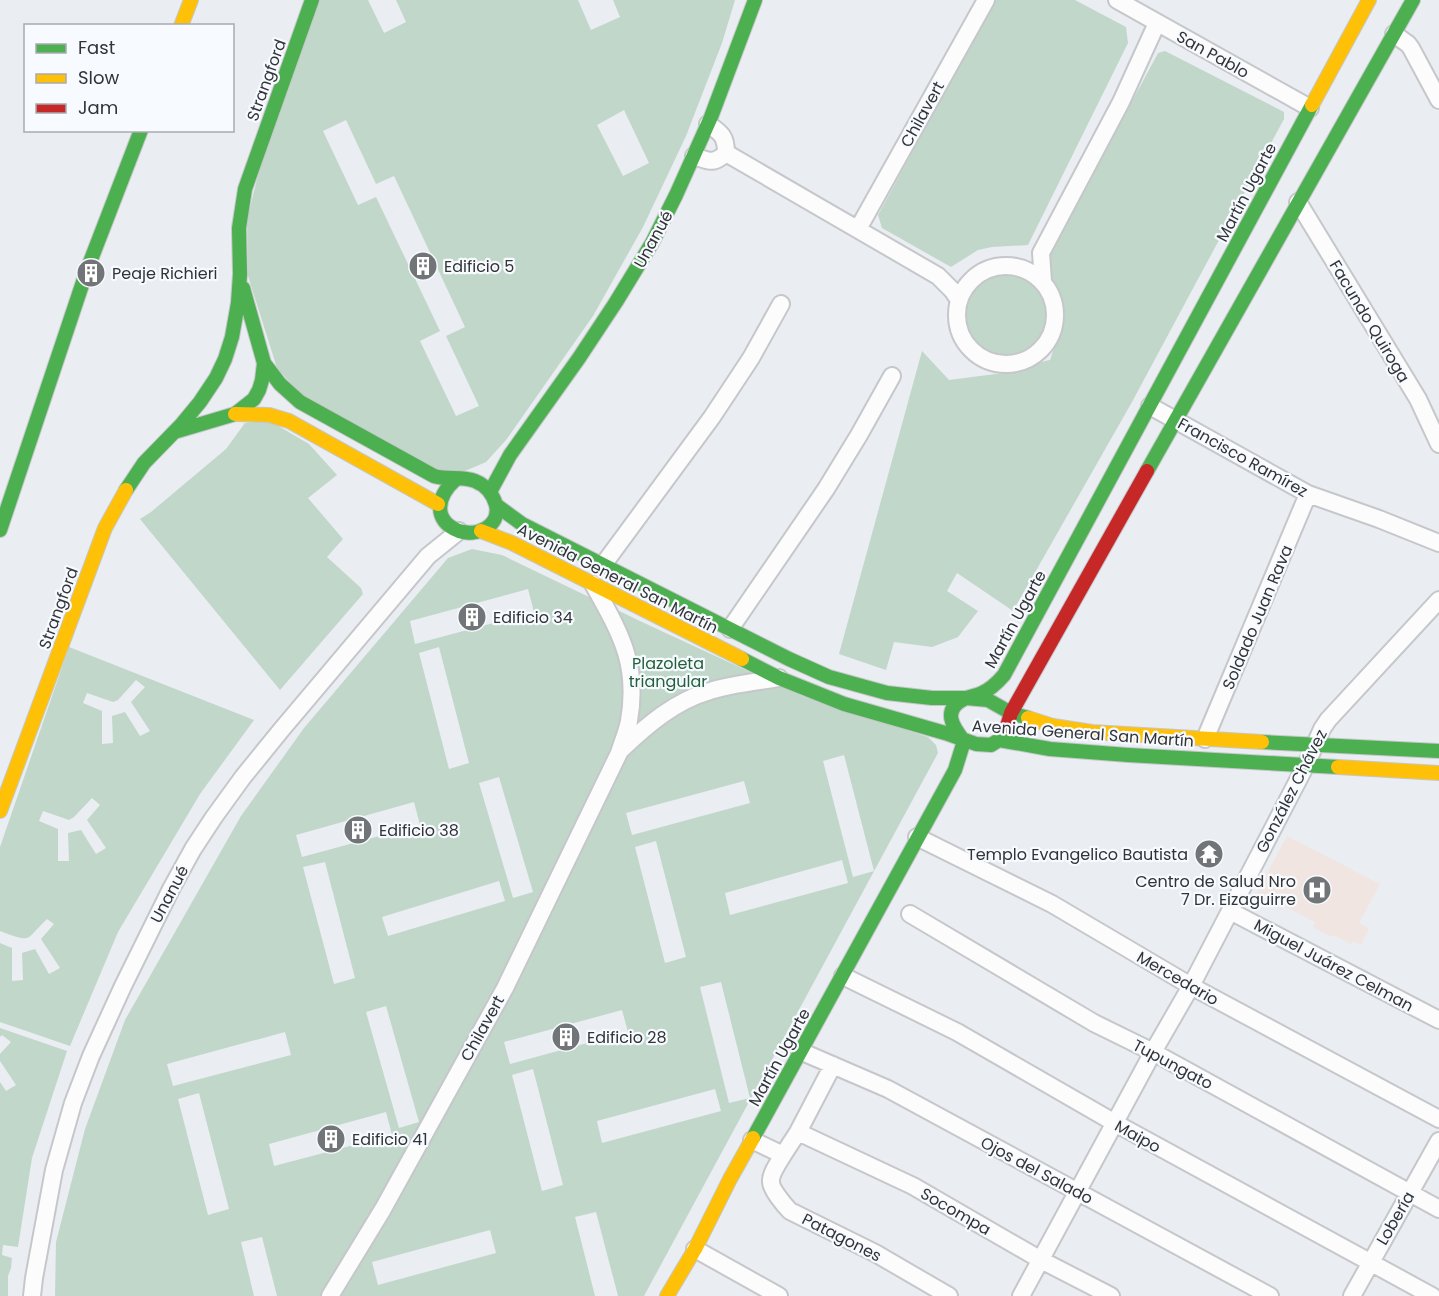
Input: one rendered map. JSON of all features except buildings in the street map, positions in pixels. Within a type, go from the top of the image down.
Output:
[{"type":"main road","points":[[182,24],[190,0]]},
{"type":"main road","name":"Strangford","points":[[0,811],[105,528],[123,492],[140,468],[174,432],[210,388],[229,345],[241,278],[239,233],[245,189],[312,0]]},
{"type":"main road","name":"Unanué","points":[[490,492],[510,455],[579,358],[628,283],[662,224],[708,124],[755,0]]},
{"type":"main road","name":"Martín Ugarte","points":[[966,698],[981,694],[1004,675],[1370,0]]},
{"type":"main road","points":[[999,740],[1005,732],[1011,713],[1175,419],[1413,0]]},
{"type":"main road","points":[[0,530],[87,270],[140,132]]},
{"type":"main road","name":"Strangford","points":[[174,432],[235,414],[254,399],[259,390],[264,363],[241,278]]},
{"type":"main road","points":[[235,414],[266,414],[279,416],[289,421],[441,512],[450,526],[459,531],[481,531],[489,528],[494,522],[496,506],[485,486],[472,480],[443,479],[434,476],[300,402],[279,384],[264,363]]},
{"type":"main road","name":"Unanué","points":[[472,480],[510,455]]},
{"type":"main road","points":[[441,512],[443,491],[455,480]]},
{"type":"main road","name":"Avenida General San Martín","points":[[496,506],[522,524],[789,659],[829,676],[887,693],[932,698],[988,700],[1011,713],[1053,726],[1092,732],[1439,752]]},
{"type":"main road","name":"Avenida General San Martín","points":[[481,531],[512,543],[779,678],[844,704],[945,733],[964,741],[991,745],[999,740],[1050,749],[1439,773]]},
{"type":"main road","points":[[964,741],[950,722],[951,711],[956,704],[966,698]]},
{"type":"main road","name":"Martín Ugarte","points":[[668,1296],[955,770],[964,741]]},
{"type":"street","name":"Chilavert","points":[[858,229],[986,0]]},
{"type":"street","name":"San Pablo","points":[[1117,0],[1310,108]]},
{"type":"street","points":[[938,276],[956,276],[991,267],[1011,265],[1030,260],[1041,253],[1121,102],[1157,23]]},
{"type":"street","points":[[1394,34],[1412,48],[1439,100]]},
{"type":"street","points":[[694,156],[713,161],[726,153],[726,143],[722,136],[708,124]]},
{"type":"street","points":[[726,153],[938,276],[959,300]]},
{"type":"street","name":"Facundo Quiroga","points":[[1298,202],[1418,399],[1439,444]]},
{"type":"street","points":[[1041,253],[1042,280]]},
{"type":"street","points":[[982,271],[968,284],[959,300],[956,315],[959,330],[965,343],[975,354],[988,361],[1003,364],[1018,363],[1031,358],[1043,348],[1051,336],[1056,322],[1055,307],[1051,293],[1042,280],[1028,270],[1011,265]]},
{"type":"street","points":[[603,565],[712,417],[751,358],[781,304]]},
{"type":"street","points":[[730,629],[826,489],[860,435],[892,376]]},
{"type":"street","name":"Francisco Ramírez","points":[[1150,406],[1308,494],[1439,543]]},
{"type":"street","name":"Soldado Juan Rava","points":[[1205,739],[1308,494]]},
{"type":"street","name":"Unanué","points":[[428,556],[441,512]]},
{"type":"street","name":"Unanué","points":[[32,1296],[54,1170],[73,1103],[114,1004],[171,889],[214,817],[243,777],[428,556],[459,531]]},
{"type":"street","name":"Chilavert","points":[[330,1296],[382,1209],[505,988],[619,753],[628,723],[632,675],[622,639],[593,584]]},
{"type":"street","name":"González Chávez","points":[[1021,1296],[1191,986],[1328,720],[1439,600]]},
{"type":"street","name":"Chilavert","points":[[619,753],[644,728],[684,701],[728,686],[779,678]]},
{"type":"street","name":"Mercedario","points":[[917,837],[1052,904],[1191,986],[1439,1119]]},
{"type":"street","name":"Miguel Juárez Celman","points":[[1230,910],[1439,1020]]},
{"type":"street","name":"Tupungato","points":[[910,914],[1094,1023],[1153,1052],[1439,1209]]},
{"type":"street","name":"Maipo","points":[[843,976],[957,1032],[1114,1123],[1432,1296]]},
{"type":"street","name":"Ojos del Salado","points":[[800,1052],[888,1089],[1270,1296]]},
{"type":"street","points":[[752,1140],[783,1155],[798,1132],[833,1065]]},
{"type":"street","name":"Socompa","points":[[798,1132],[912,1186],[1041,1260],[1111,1296]]},
{"type":"street","name":"Lobería","points":[[1352,1296],[1439,1141]]},
{"type":"street","name":"Patagones","points":[[783,1155],[771,1180],[771,1185],[784,1206],[875,1253],[949,1296]]},
{"type":"street","points":[[694,1250],[779,1296]]},
{"type":"shaded area","name":"Centro de Salud Nro 7 Dr. Eizaguirre","points":[[1287,836],[1380,884],[1359,923],[1369,929],[1361,945],[1353,941],[1351,944],[1334,935],[1332,937],[1313,927],[1315,922],[1284,906],[1281,910],[1255,896]]},
{"type":"green space","points":[[320,0],[368,0],[384,33],[406,22],[396,0],[578,0],[591,30],[620,17],[613,0],[735,0],[722,43],[686,136],[643,227],[593,316],[506,440],[486,462],[465,471],[440,472],[303,397],[277,368],[248,276],[247,220],[259,171]],"holes":[[[624,110],[649,163],[623,176],[597,125]],[[346,120],[376,184],[394,176],[465,327],[446,336],[479,406],[456,416],[420,341],[440,331],[376,197],[358,205],[323,131]]]},
{"type":"green space","points":[[995,0],[1075,0],[1126,27],[1128,43],[1028,245],[978,250],[951,267],[882,228],[878,215]]},
{"type":"green space","points":[[1165,51],[1284,112],[1284,119],[1132,402],[1013,611],[957,573],[947,591],[978,611],[958,637],[932,647],[894,642],[886,670],[839,654],[922,351],[949,380],[1011,372],[1050,360],[1058,336],[1061,317],[1058,298],[1046,276],[1051,252],[1158,53]]},
{"type":"green space","points":[[1005,270],[1023,274],[1037,284],[1047,298],[1051,316],[1047,334],[1037,348],[1023,358],[1005,362],[987,358],[973,348],[963,334],[959,316],[963,298],[973,284],[987,274]]},
{"type":"green space","points":[[268,420],[309,444],[337,475],[308,498],[343,539],[327,557],[361,588],[363,594],[280,690],[140,519],[226,449],[245,423]]},
{"type":"green space","name":"Plazoleta triangular","points":[[472,549],[502,555],[802,696],[928,737],[936,745],[938,753],[644,1296],[618,1296],[596,1212],[575,1217],[595,1296],[277,1296],[262,1237],[241,1242],[254,1296],[55,1296],[56,1242],[85,1129],[125,1020],[241,816],[304,728],[448,558]],"holes":[[[528,589],[534,612],[415,644],[410,621]],[[439,647],[469,763],[449,769],[419,653]],[[844,755],[874,871],[853,877],[823,761]],[[499,777],[533,892],[513,898],[479,783]],[[744,781],[750,803],[632,835],[626,813]],[[414,802],[420,825],[302,857],[296,835]],[[656,841],[686,957],[665,963],[635,847]],[[842,860],[848,883],[730,915],[725,893]],[[325,862],[355,978],[334,984],[303,867]],[[499,881],[505,901],[388,936],[382,917]],[[721,982],[750,1098],[729,1103],[700,987]],[[386,1006],[419,1122],[399,1128],[366,1012]],[[622,1010],[628,1032],[510,1064],[504,1042]],[[285,1032],[291,1055],[173,1086],[167,1064]],[[533,1069],[563,1185],[542,1191],[512,1075]],[[715,1089],[721,1111],[602,1143],[597,1121]],[[199,1093],[229,1209],[208,1215],[178,1099]],[[386,1112],[392,1135],[274,1166],[269,1144]],[[490,1230],[496,1253],[378,1285],[372,1262]]]},
{"type":"green space","points":[[69,647],[254,720],[200,794],[118,932],[70,1046],[0,1022],[0,943],[12,948],[12,981],[23,980],[22,953],[35,949],[49,974],[60,968],[41,939],[54,924],[47,919],[27,938],[0,931],[0,847]],"holes":[[[136,680],[145,687],[131,702],[150,731],[140,736],[125,712],[112,716],[113,743],[102,744],[102,711],[83,703],[87,693],[113,702],[118,700]],[[92,798],[100,805],[87,820],[106,848],[96,854],[81,830],[68,833],[69,861],[58,861],[58,829],[39,821],[43,811],[69,820]]]},
{"type":"green space","points":[[0,1028],[67,1051],[32,1158],[18,1247],[3,1245],[2,1255],[12,1258],[8,1276],[8,1296],[0,1296],[0,1082],[6,1091],[16,1085],[0,1061],[0,1054],[11,1042],[2,1035],[0,1037]]},
{"type":"traffic: fast","points":[[126,490],[144,463],[200,402],[225,359],[232,337],[238,303],[239,228],[245,189],[312,0]]},
{"type":"traffic: fast","points":[[490,492],[510,455],[579,358],[652,243],[711,117],[755,0]]},
{"type":"traffic: fast","points":[[1147,471],[1413,0]]},
{"type":"traffic: fast","points":[[964,741],[953,724],[951,718],[953,708],[964,699],[988,689],[1004,675],[1312,105]]},
{"type":"traffic: fast","points":[[0,530],[87,270],[140,132]]},
{"type":"traffic: fast","points":[[174,432],[235,414],[254,399],[259,390],[264,363],[243,288]]},
{"type":"traffic: fast","points":[[264,363],[280,384],[300,402],[434,476],[460,478],[482,485],[495,501],[497,512],[495,519],[486,528],[473,532],[459,531],[444,521],[441,515],[441,501],[444,493],[455,480]]},
{"type":"traffic: fast","points":[[496,505],[522,524],[829,677],[887,693],[932,698],[988,700],[1011,713],[1028,718]]},
{"type":"traffic: fast","points":[[742,659],[779,678],[844,704],[976,744],[991,745],[999,740],[1050,749],[1338,767]]},
{"type":"traffic: fast","points":[[753,1138],[955,770],[964,741]]},
{"type":"traffic: fast","points":[[1262,742],[1439,751]]},
{"type":"traffic: slow","points":[[182,24],[191,0]]},
{"type":"traffic: slow","points":[[1312,105],[1369,0]]},
{"type":"traffic: slow","points":[[235,414],[269,415],[289,421],[438,504]]},
{"type":"traffic: slow","points":[[0,811],[105,528],[126,490]]},
{"type":"traffic: slow","points":[[481,531],[512,543],[742,659]]},
{"type":"traffic: slow","points":[[1028,718],[1053,726],[1092,732],[1262,742]]},
{"type":"traffic: slow","points":[[1338,767],[1439,773]]},
{"type":"traffic: slow","points":[[667,1296],[695,1249],[753,1138]]},
{"type":"traffic: jam","points":[[1007,726],[1011,713],[1147,471]]},
{"type":"place","name":"Edificio 5","points":[[423,266]]},
{"type":"place","name":"Peaje Richieri","points":[[91,273]]},
{"type":"place","name":"Edificio 34","points":[[472,617]]},
{"type":"place","name":"Edificio 38","points":[[358,830]]},
{"type":"place","name":"Templo Evangelico Bautista","points":[[1209,854]]},
{"type":"place","name":"Centro de Salud Nro 7 Dr. Eizaguirre","points":[[1317,890]]},
{"type":"place","name":"Edificio 28","points":[[566,1037]]},
{"type":"place","name":"Edificio 41","points":[[331,1139]]}]
